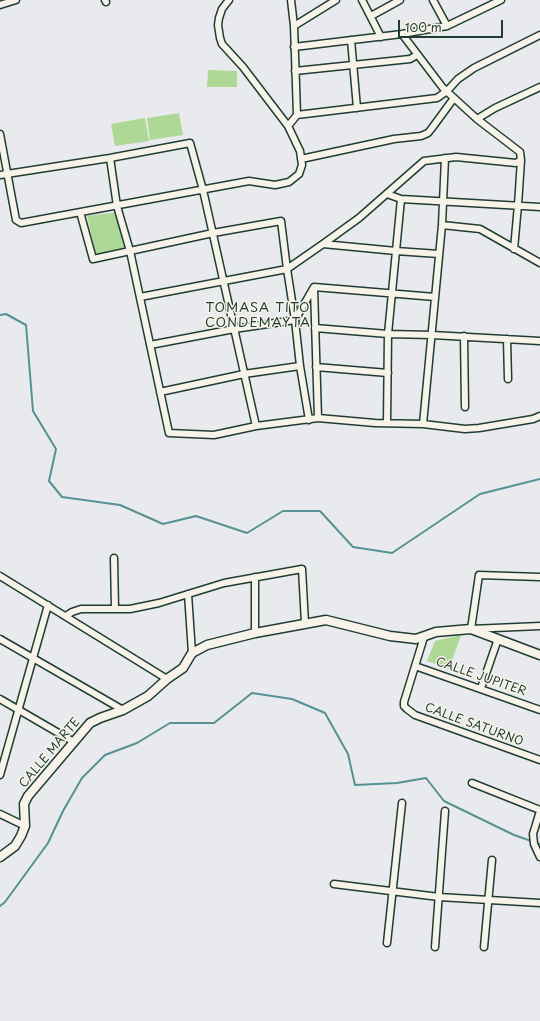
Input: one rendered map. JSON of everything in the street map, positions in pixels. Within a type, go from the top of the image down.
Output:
[{"type":"street","points":[[0,6],[16,0]]},
{"type":"street","points":[[0,134],[3,174],[16,220],[21,223],[249,181],[275,185],[289,182],[299,174],[302,165],[300,151],[288,126],[243,67],[222,44],[218,32],[219,18],[222,9],[229,0]]},
{"type":"street","points":[[288,126],[297,115],[294,26],[291,0]]},
{"type":"street","points":[[294,26],[336,0]]},
{"type":"street","points":[[362,0],[381,37]]},
{"type":"street","points":[[371,16],[400,0]]},
{"type":"street","points":[[433,0],[447,26]]},
{"type":"street","points":[[294,47],[381,37],[447,26],[502,0]]},
{"type":"street","points":[[402,34],[417,55],[447,91],[478,119],[520,152],[521,160],[514,248]]},
{"type":"street","points":[[297,115],[438,98],[458,79],[474,68],[540,35]]},
{"type":"street","points":[[351,40],[357,108]]},
{"type":"street","points":[[295,71],[410,59],[417,55]]},
{"type":"street","points":[[478,119],[495,108],[540,87]]},
{"type":"street","points":[[301,159],[394,139],[421,136],[428,133],[454,98]]},
{"type":"street","points":[[3,174],[110,158],[190,143],[203,190],[256,426]]},
{"type":"street","points":[[140,297],[287,269],[359,218],[424,161],[456,157],[516,164],[521,160]]},
{"type":"street","points":[[110,158],[117,206],[130,251],[169,433],[214,435],[256,426],[318,418],[423,424],[465,429],[533,419],[540,416]]},
{"type":"street","points":[[423,424],[442,225],[445,158]]},
{"type":"street","points":[[387,194],[400,199],[540,207]]},
{"type":"street","points":[[387,423],[388,334],[400,199]]},
{"type":"street","points":[[80,212],[93,259],[213,233],[281,221],[300,366],[309,420]]},
{"type":"street","points":[[442,225],[480,229],[540,263]]},
{"type":"street","points":[[323,244],[439,254]]},
{"type":"street","points":[[314,287],[435,297]]},
{"type":"street","points":[[295,320],[314,287]]},
{"type":"street","points":[[314,287],[318,418]]},
{"type":"street","points":[[150,345],[234,329],[295,320]]},
{"type":"street","points":[[315,328],[388,334],[464,336],[540,341]]},
{"type":"street","points":[[464,336],[465,407]]},
{"type":"street","points":[[507,339],[508,379]]},
{"type":"street","points":[[160,392],[244,374],[300,366]]},
{"type":"street","points":[[316,368],[388,373]]},
{"type":"street","points":[[114,558],[115,609]]},
{"type":"street","points":[[66,616],[81,609],[130,609],[159,603],[224,583],[302,569],[305,623]]},
{"type":"street","points":[[0,576],[167,679]]},
{"type":"street","points":[[471,629],[479,576],[540,577]]},
{"type":"street","points":[[255,577],[255,633]]},
{"type":"street","points":[[188,594],[192,653],[207,645],[255,633],[326,620],[390,636],[416,639],[436,632],[540,626]]},
{"type":"street","points":[[0,775],[48,605]]},
{"type":"street","points":[[471,629],[540,655]]},
{"type":"street","points":[[415,666],[424,637]]},
{"type":"street","points":[[0,639],[123,710]]},
{"type":"street","points":[[481,688],[498,639]]},
{"type":"street","name":"CALLE MARTE","points":[[25,826],[24,804],[28,796],[90,723],[123,710],[148,696],[167,679],[184,668],[192,653]]},
{"type":"street","name":"CALLE JUPITER","points":[[415,666],[540,710]]},
{"type":"street","name":"CALLE SATURNO","points":[[415,666],[404,706],[415,715],[540,760]]},
{"type":"street","points":[[0,699],[74,742]]},
{"type":"street","points":[[472,783],[540,811],[533,834],[534,844],[540,857]]},
{"type":"street","points":[[388,943],[402,803]]},
{"type":"street","points":[[435,947],[446,811]]},
{"type":"street","points":[[0,814],[25,826],[15,846],[0,857]]},
{"type":"street","points":[[484,947],[492,860]]},
{"type":"street","points":[[334,884],[439,897],[540,903]]},
{"type":"green space","points":[[208,70],[237,71],[237,87],[207,87]]},
{"type":"green space","points":[[179,113],[183,135],[150,140],[147,118]]},
{"type":"green space","points":[[145,118],[149,141],[115,146],[111,124]]},
{"type":"green space","points":[[117,212],[127,249],[96,255],[87,216]]},
{"type":"green space","points":[[461,635],[449,669],[427,661],[435,641]]},
{"type":"waterway","points":[[0,315],[6,314],[26,325],[33,411],[56,449],[49,481],[62,497],[120,505],[163,524],[196,516],[247,533],[283,511],[320,511],[353,547],[392,553],[480,494],[540,479]]},
{"type":"waterway","points":[[0,906],[5,902],[48,843],[63,811],[82,778],[105,755],[137,743],[170,723],[214,723],[252,693],[292,699],[325,713],[348,754],[355,785],[397,783],[426,778],[444,801],[514,835],[540,844]]},
{"type":"district","name":"TOMASA TITO CONDEMAYTA","points":[[258,316]]}]
